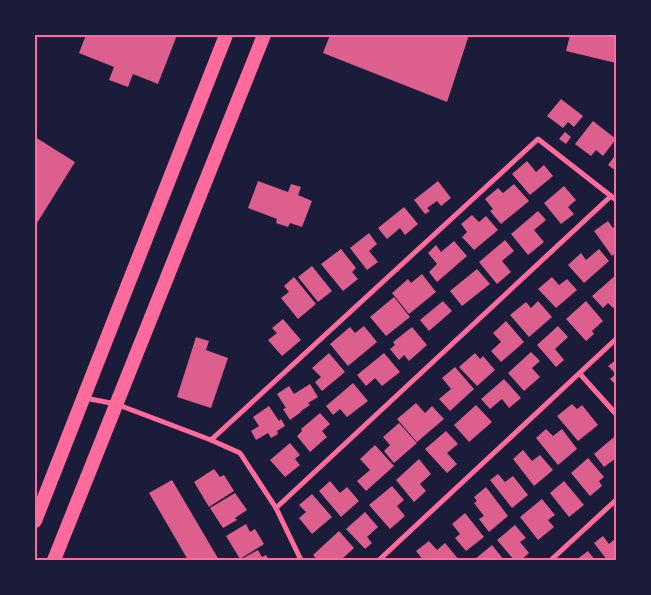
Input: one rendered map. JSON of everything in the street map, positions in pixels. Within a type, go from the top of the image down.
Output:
[{"type":"highway","points":[[35,521],[226,35]]},
{"type":"highway","points":[[54,560],[264,35]]},
{"type":"street","points":[[211,440],[538,139],[616,200]]},
{"type":"street","points":[[276,508],[611,196]]},
{"type":"street","points":[[379,560],[616,339]]},
{"type":"street","points":[[580,374],[616,414]]},
{"type":"street","points":[[82,398],[116,404],[240,453],[276,508],[301,560]]},
{"type":"street","points":[[551,560],[616,500]]},
{"type":"building","points":[[86,35],[177,35],[158,84],[133,74],[128,87],[109,80],[114,67],[79,53]]},
{"type":"building","points":[[330,35],[469,35],[447,102],[323,53]]},
{"type":"building","points":[[570,35],[616,35],[616,63],[566,51]]},
{"type":"building","points":[[561,99],[583,116],[574,127],[568,122],[563,128],[547,116]]},
{"type":"building","points":[[593,121],[616,139],[603,156],[596,150],[591,156],[575,144]]},
{"type":"building","points":[[565,132],[571,137],[566,144],[559,139]]},
{"type":"building","points":[[35,137],[75,162],[37,223],[35,222]]},
{"type":"building","points":[[616,154],[616,171],[608,165]]},
{"type":"building","points":[[527,161],[536,172],[544,165],[553,176],[530,195],[512,174]]},
{"type":"building","points":[[258,181],[288,192],[291,184],[301,187],[298,195],[312,201],[302,227],[290,223],[288,227],[276,223],[277,219],[248,208]]},
{"type":"building","points":[[438,181],[451,198],[441,206],[437,201],[427,208],[430,211],[425,214],[414,200]]},
{"type":"building","points":[[514,184],[529,201],[501,224],[490,211],[493,209],[485,199],[498,188],[503,193]]},
{"type":"building","points":[[564,186],[576,200],[568,207],[574,214],[561,224],[544,203]]},
{"type":"building","points":[[404,207],[418,224],[405,235],[400,228],[387,239],[378,228]]},
{"type":"building","points":[[538,211],[546,220],[534,230],[544,242],[528,255],[511,234]]},
{"type":"building","points":[[472,215],[479,222],[486,216],[498,230],[474,250],[462,237],[467,232],[461,224]]},
{"type":"building","points":[[608,221],[613,228],[616,225],[616,252],[612,256],[594,231]]},
{"type":"building","points":[[369,233],[377,244],[369,251],[378,262],[367,270],[350,248]]},
{"type":"building","points":[[505,240],[514,251],[502,261],[511,272],[497,284],[479,262]]},
{"type":"building","points":[[454,241],[467,256],[437,282],[429,272],[437,264],[428,253],[436,245],[441,252]]},
{"type":"building","points":[[341,249],[356,268],[352,272],[358,279],[343,291],[321,264]]},
{"type":"building","points":[[599,249],[609,261],[584,283],[568,265],[581,253],[586,260]]},
{"type":"building","points":[[312,266],[332,291],[318,302],[298,277]]},
{"type":"building","points":[[477,269],[490,284],[462,306],[450,291]]},
{"type":"building","points":[[422,274],[436,292],[409,314],[392,293],[408,279],[411,283]]},
{"type":"building","points":[[616,275],[616,305],[613,308],[608,303],[603,308],[592,296]]},
{"type":"building","points":[[294,277],[316,304],[298,319],[281,298],[289,292],[284,286]]},
{"type":"building","points":[[552,277],[559,285],[567,279],[577,290],[556,308],[538,289]]},
{"type":"building","points":[[394,297],[410,317],[386,336],[370,317]]},
{"type":"building","points":[[443,301],[452,311],[429,331],[420,320]]},
{"type":"building","points":[[538,301],[552,317],[529,337],[510,315],[526,302],[531,308]]},
{"type":"building","points":[[586,301],[603,321],[592,331],[594,334],[586,341],[566,319]]},
{"type":"building","points":[[283,319],[301,340],[282,356],[268,340],[277,333],[272,328]]},
{"type":"building","points":[[506,321],[524,342],[501,362],[491,351],[501,342],[493,333]]},
{"type":"building","points":[[364,326],[377,342],[348,366],[330,344],[350,327],[355,333]]},
{"type":"building","points":[[558,326],[568,337],[555,349],[564,360],[556,367],[537,345]]},
{"type":"building","points":[[412,327],[427,345],[409,361],[404,355],[399,360],[390,349],[395,345],[393,342]]},
{"type":"building","points":[[196,337],[209,341],[206,350],[228,358],[211,408],[177,397]]},
{"type":"building","points":[[531,352],[540,361],[532,368],[540,377],[524,391],[508,373]]},
{"type":"building","points":[[329,353],[345,372],[322,391],[315,382],[321,377],[312,368]]},
{"type":"building","points":[[384,353],[400,372],[382,386],[375,378],[366,386],[357,375]]},
{"type":"building","points":[[475,353],[480,359],[483,356],[495,370],[477,386],[459,367]]},
{"type":"building","points":[[616,360],[616,374],[608,366]]},
{"type":"building","points":[[455,367],[474,389],[450,411],[439,399],[451,389],[442,378]]},
{"type":"building","points":[[616,374],[616,385],[610,379]]},
{"type":"building","points":[[504,379],[521,398],[509,408],[502,399],[490,409],[481,399]]},
{"type":"building","points":[[353,383],[368,401],[347,417],[340,409],[333,415],[326,406]]},
{"type":"building","points":[[310,384],[318,397],[308,403],[310,405],[290,420],[283,409],[286,408],[277,394],[289,386],[294,394]]},
{"type":"building","points":[[416,403],[425,413],[432,406],[444,419],[417,442],[397,419]]},
{"type":"building","points":[[572,404],[577,409],[582,405],[598,425],[578,441],[557,416]]},
{"type":"building","points":[[476,405],[492,422],[469,442],[454,425]]},
{"type":"building","points":[[269,406],[279,421],[281,419],[285,426],[277,431],[278,434],[271,438],[268,433],[256,440],[251,431],[259,426],[253,417]]},
{"type":"building","points":[[320,413],[330,424],[322,431],[327,437],[310,452],[297,436],[302,431],[301,429]]},
{"type":"building","points":[[399,423],[417,443],[394,463],[384,451],[390,445],[383,437]]},
{"type":"building","points":[[546,429],[553,436],[562,429],[577,449],[558,465],[536,438]]},
{"type":"building","points":[[446,431],[458,444],[447,453],[457,464],[447,473],[425,449]]},
{"type":"building","points":[[614,437],[616,440],[616,458],[604,467],[594,454]]},
{"type":"building","points":[[290,443],[300,455],[295,459],[300,465],[285,477],[270,460]]},
{"type":"building","points":[[375,445],[394,466],[366,491],[357,481],[370,470],[360,459]]},
{"type":"building","points":[[523,450],[532,461],[540,455],[553,470],[534,486],[513,459]]},
{"type":"building","points":[[588,458],[604,477],[599,481],[602,486],[590,496],[571,473]]},
{"type":"building","points":[[419,459],[431,474],[420,484],[426,491],[414,502],[396,480]]},
{"type":"building","points":[[214,469],[220,477],[224,475],[234,491],[209,507],[194,482]]},
{"type":"building","points":[[498,474],[505,482],[513,476],[528,495],[512,508],[490,480]]},
{"type":"building","points":[[172,480],[219,560],[188,560],[149,493]]},
{"type":"building","points":[[330,481],[340,493],[347,487],[359,501],[341,517],[319,491]]},
{"type":"building","points":[[564,481],[584,505],[569,517],[550,493]]},
{"type":"building","points":[[392,486],[404,500],[397,506],[405,516],[390,529],[369,505]]},
{"type":"building","points":[[486,487],[508,516],[489,532],[479,519],[484,516],[474,503],[477,501],[474,497]]},
{"type":"building","points":[[235,493],[247,510],[235,518],[237,520],[223,528],[210,508]]},
{"type":"building","points":[[312,494],[332,517],[312,534],[299,518],[306,512],[299,505]]},
{"type":"building","points":[[542,499],[555,515],[548,520],[554,527],[538,540],[520,517]]},
{"type":"building","points":[[365,512],[378,527],[367,537],[372,543],[365,549],[346,529]]},
{"type":"building","points":[[465,513],[484,537],[466,551],[455,538],[460,534],[452,524]]},
{"type":"building","points":[[246,524],[250,532],[255,529],[264,544],[240,559],[226,536]]},
{"type":"building","points":[[515,525],[526,538],[520,542],[529,553],[521,560],[514,560],[497,540]]},
{"type":"building","points":[[339,531],[354,548],[341,560],[317,560],[313,555]]},
{"type":"building","points":[[603,536],[609,544],[616,538],[616,560],[607,560],[594,543]]},
{"type":"building","points":[[429,541],[437,550],[445,543],[459,560],[423,560],[416,551]]},
{"type":"building","points":[[492,545],[504,560],[474,560]]},
{"type":"building","points":[[258,550],[262,557],[266,555],[269,560],[240,560]]},
{"type":"building","points":[[588,551],[595,560],[576,560]]}]
